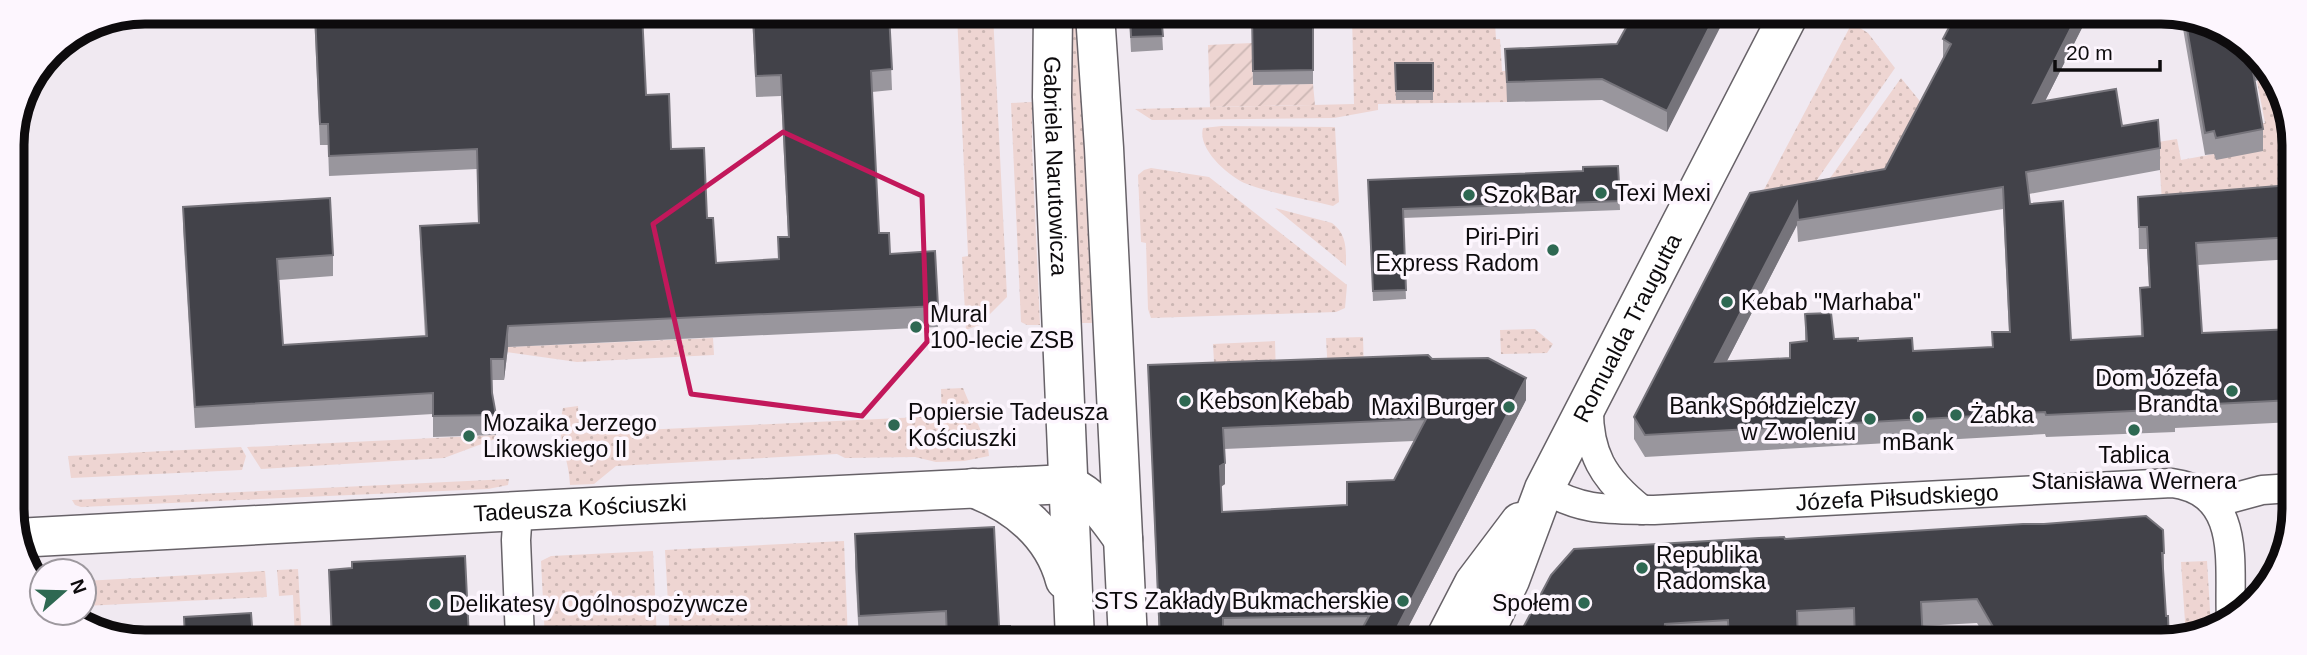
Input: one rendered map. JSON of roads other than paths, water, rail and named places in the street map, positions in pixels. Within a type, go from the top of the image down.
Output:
[{"type":"street","name":"Gabriela Narutowicza","points":[[1054,24],[1052,97],[1074,625]]},
{"type":"street","name":"Gabriela Narutowicza","points":[[1096,24],[1128,630]]},
{"type":"street","name":"Romualda Traugutta","points":[[1485,630],[1510,580],[1544,489],[1784,24]]},
{"type":"street","points":[[1589,402],[1588,429],[1601,464],[1610,481],[1643,510]]},
{"type":"street","name":"Gabriela Narutowicza","points":[[1067,484],[1088,466],[1097,453],[1118,410]]},
{"type":"street","name":"Józefa Piłsudskiego","points":[[1544,489],[1566,502],[1601,510],[2172,483],[2190,486],[2214,503]]},
{"type":"street","name":"Tadeusza Kościuszki","points":[[28,537],[517,510],[1067,484]]},
{"type":"street","points":[[1067,484],[1091,498],[1123,539]]},
{"type":"street","points":[[971,487],[1009,506],[1032,523],[1044,537],[1062,567],[1074,625]]},
{"type":"street","name":"Romualda Traugutta","points":[[1450,630],[1474,583],[1544,489]]},
{"type":"street","points":[[2231,608],[2229,546],[2225,522],[2214,503],[2262,490],[2282,489]]},
{"type":"street","points":[[517,510],[520,630]]},
{"type":"place","name":"Texi Mexi","points":[[1601,193]]},
{"type":"place","name":"Szok Bar","points":[[1469,195]]},
{"type":"place","name":"Piri-Piri Express Radom","points":[[1553,250]]},
{"type":"place","name":"Kebab \"Marhaba\"","points":[[1727,302]]},
{"type":"place","name":"Mural 100-lecie ZSB","points":[[916,327]]},
{"type":"place","name":"Dom Józefa Brandta","points":[[2232,391]]},
{"type":"place","name":"Kebson Kebab","points":[[1185,401]]},
{"type":"place","name":"Maxi Burger","points":[[1509,407]]},
{"type":"place","name":"Żabka","points":[[1956,415]]},
{"type":"place","name":"mBank","points":[[1918,417]]},
{"type":"place","name":"Bank Spółdzielczy w Zwoleniu","points":[[1870,419]]},
{"type":"place","name":"Popiersie Tadeusza Kościuszki","points":[[894,425]]},
{"type":"place","name":"Tablica Stanisława Wernera","points":[[2134,430]]},
{"type":"place","name":"Mozaika Jerzego Likowskiego II","points":[[469,436]]},
{"type":"place","name":"Republika Radomska","points":[[1642,568]]},
{"type":"place","name":"STS Zakłady Bukmacherskie","points":[[1403,601]]},
{"type":"place","name":"Społem","points":[[1584,603]]},
{"type":"place","name":"Delikatesy Ogólnospożywcze","points":[[435,604]]}]
